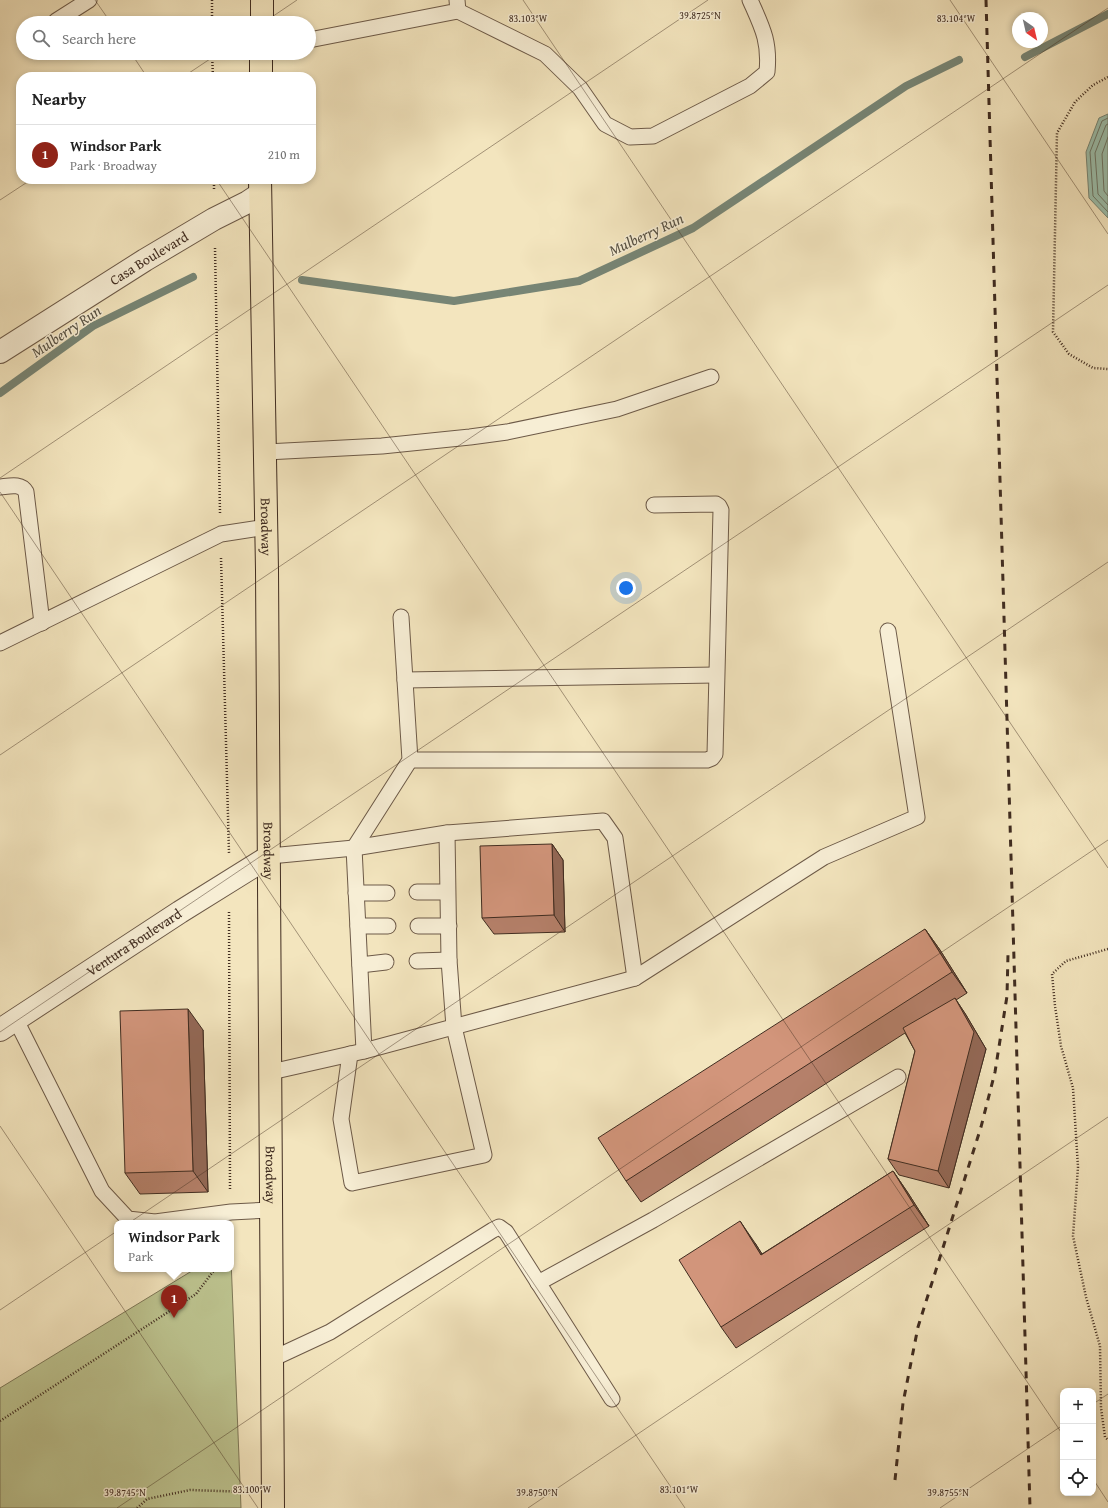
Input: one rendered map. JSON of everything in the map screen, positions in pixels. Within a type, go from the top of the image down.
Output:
[{"type":"main road","points":[[262,0],[262,16]]},
{"type":"main road","points":[[261,60],[261,72]]},
{"type":"main road","name":"Broadway","points":[[260,187],[266,452],[270,856],[273,1501]]},
{"type":"street","name":"Casa Boulevard","points":[[0,352],[145,260],[214,219],[248,202],[260,187]]},
{"type":"street","name":"Ventura Boulevard","points":[[8,1025],[229,881],[270,856]]},
{"type":"lane","points":[[64,16],[89,0]]},
{"type":"lane","points":[[316,38],[458,6],[545,54],[580,88],[605,124],[630,137],[653,136],[750,86],[767,72],[769,54],[765,33],[750,0]]},
{"type":"lane","points":[[266,452],[382,446],[507,432],[617,408],[711,377]]},
{"type":"lane","points":[[0,487],[19,486],[24,488],[26,492],[42,623]]},
{"type":"lane","points":[[410,760],[707,760],[712,758],[715,754],[721,510],[720,506],[716,504],[654,505]]},
{"type":"lane","points":[[0,643],[220,534],[266,528]]},
{"type":"lane","points":[[401,617],[410,760],[354,848],[360,965],[357,1052],[341,1119],[352,1183],[484,1155],[454,1027],[449,960],[447,833]]},
{"type":"lane","points":[[271,1072],[454,1027],[634,978],[824,857],[917,817],[888,631]]},
{"type":"lane","points":[[405,680],[716,675]]},
{"type":"lane","points":[[270,856],[354,848],[447,833],[603,821],[615,838],[634,978]]},
{"type":"lane","points":[[417,892],[447,892]]},
{"type":"lane","points":[[356,893],[386,893]]},
{"type":"lane","points":[[358,926],[388,926]]},
{"type":"lane","points":[[418,926],[449,926]]},
{"type":"lane","points":[[417,961],[449,960]]},
{"type":"lane","points":[[360,965],[386,962]]},
{"type":"lane","points":[[8,1025],[102,1191],[128,1219],[137,1220]]},
{"type":"lane","points":[[538,1283],[653,1220],[898,1077]]},
{"type":"lane","points":[[170,1220],[230,1212],[272,1210]]},
{"type":"lane","points":[[272,1359],[330,1332],[499,1227],[506,1232],[612,1399]]},
{"type":"path","points":[[212,0],[212,16]]},
{"type":"path","points":[[212,60],[213,72]]},
{"type":"path","points":[[1108,78],[1093,85],[1075,102],[1057,133],[1053,332],[1069,354],[1094,368],[1108,369]]},
{"type":"path","points":[[214,184],[220,534],[229,881],[230,1212]]},
{"type":"path","points":[[1108,949],[1066,961],[1052,974],[1061,1046],[1073,1088],[1078,1167],[1074,1236],[1086,1297],[1100,1346],[1102,1408],[1105,1437],[1108,1440]]},
{"type":"path","points":[[0,1421],[196,1294],[213,1272]]},
{"type":"path","points":[[137,1508],[147,1499],[190,1490],[273,1501]]},
{"type":"shaded area","points":[[190,1272],[232,1272],[241,1508],[0,1508],[0,1388]]},
{"type":"water","points":[[1108,114],[1108,218],[1089,198],[1086,152],[1099,118]]},
{"type":"building","points":[[552,844],[554,915],[482,918],[480,846]]},
{"type":"building","points":[[925,929],[952,972],[626,1181],[598,1138]]},
{"type":"building","points":[[955,998],[974,1032],[938,1171],[888,1159],[915,1051],[903,1028]]},
{"type":"building","points":[[188,1009],[193,1171],[125,1173],[120,1011]]},
{"type":"building","points":[[893,1171],[914,1205],[721,1327],[679,1260],[740,1221],[761,1255]]},
{"type":"waterway","name":"Mulberry Run","points":[[1025,57],[1108,14]]},
{"type":"waterway","name":"Mulberry Run","points":[[302,280],[454,301],[579,281],[693,228],[906,86],[959,60]]},
{"type":"waterway","name":"Mulberry Run","points":[[0,393],[93,326],[193,277]]},
{"type":"railway","points":[[986,0],[1030,1508]]},
{"type":"railway","points":[[895,1480],[903,1403],[918,1327],[981,1127],[995,1072],[1007,996],[1008,954]]},
{"type":"place","name":"Windsor Park","points":[[174,1318]]}]
